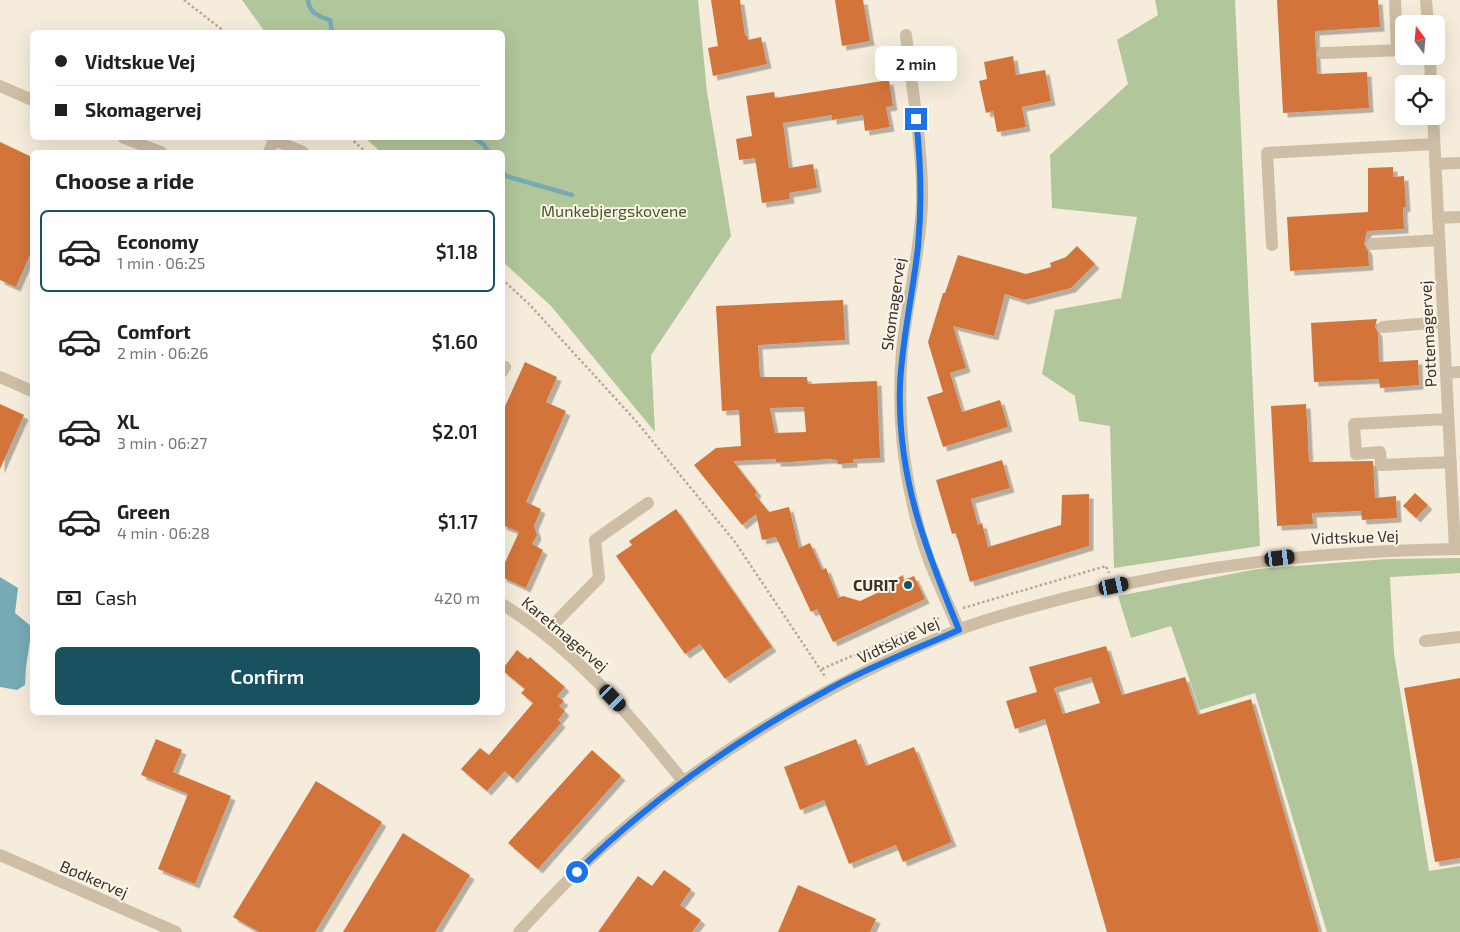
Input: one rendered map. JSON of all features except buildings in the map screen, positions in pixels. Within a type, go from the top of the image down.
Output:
[{"type":"street","points":[[1395,0],[1396,15]]},
{"type":"street","points":[[1426,0],[1427,15]]},
{"type":"street","name":"Skomagervej","points":[[906,34],[920,154],[922,204],[918,249],[902,349],[900,386],[904,452],[908,481],[926,550],[959,630]]},
{"type":"street","points":[[1323,53],[1395,50]]},
{"type":"street","points":[[0,86],[30,99]]},
{"type":"street","name":"Pottemagervej","points":[[1433,125],[1448,419],[1455,441],[1451,462],[1458,549]]},
{"type":"street","points":[[129,140],[156,150]]},
{"type":"street","points":[[274,140],[298,150]]},
{"type":"street","points":[[1272,245],[1266,153],[1434,144]]},
{"type":"street","points":[[1435,164],[1460,163]]},
{"type":"street","points":[[1438,218],[1460,217]]},
{"type":"street","points":[[1372,244],[1439,240]]},
{"type":"street","points":[[1383,327],[1443,322]]},
{"type":"street","points":[[1446,373],[1460,372]]},
{"type":"street","points":[[0,377],[30,391]]},
{"type":"street","points":[[1448,419],[1354,424],[1356,454],[1380,452],[1381,465],[1451,462]]},
{"type":"street","points":[[544,634],[598,578],[595,540],[648,503]]},
{"type":"street","name":"Vidtskue Vej","points":[[519,932],[603,846],[683,781],[749,737],[832,688],[959,630],[1086,593],[1196,569],[1296,556],[1458,549]]},
{"type":"street","name":"Karetmagervej","points":[[505,606],[544,634],[589,673],[637,723],[683,781]]},
{"type":"street","points":[[1426,641],[1460,637]]},
{"type":"street","name":"Bødkervej","points":[[0,856],[176,932]]},
{"type":"path","points":[[184,0],[222,30]]},
{"type":"path","points":[[352,140],[364,150]]},
{"type":"path","points":[[505,282],[530,304],[636,421],[735,542],[822,669],[832,688]]},
{"type":"green space","name":"Munkebjergskovene","points":[[242,0],[698,0],[707,92],[731,236],[651,355],[655,432],[551,306],[505,264],[505,150],[379,150],[367,140],[505,140],[505,30],[264,30]]},
{"type":"green space","points":[[1155,0],[1235,0],[1260,546],[1114,568],[1110,426],[1079,421],[1075,396],[1042,374],[1055,310],[1121,298],[1137,217],[1052,208],[1050,155],[1128,84],[1117,40],[1158,15]]},
{"type":"green space","points":[[1460,558],[1460,573],[1390,577],[1394,653],[1429,871],[1460,866],[1460,932],[1327,932],[1255,693],[1200,710],[1171,626],[1131,638],[1118,596],[1257,569],[1387,559]]},
{"type":"water","points":[[0,577],[18,588],[15,613],[30,625],[30,640],[25,685],[17,690],[0,687]]},
{"type":"waterway","points":[[308,0],[313,11],[319,16],[330,20],[332,30]]},
{"type":"waterway","points":[[477,140],[488,150]]},
{"type":"waterway","points":[[505,175],[572,195]]},
{"type":"place","name":"CURIT","points":[[908,585]]},
{"type":"route","points":[[577,872],[603,846],[683,781],[749,737],[832,688],[959,630],[929,559],[916,516],[908,481],[900,414],[902,349],[918,249],[922,204],[920,154],[916,119]]}]
